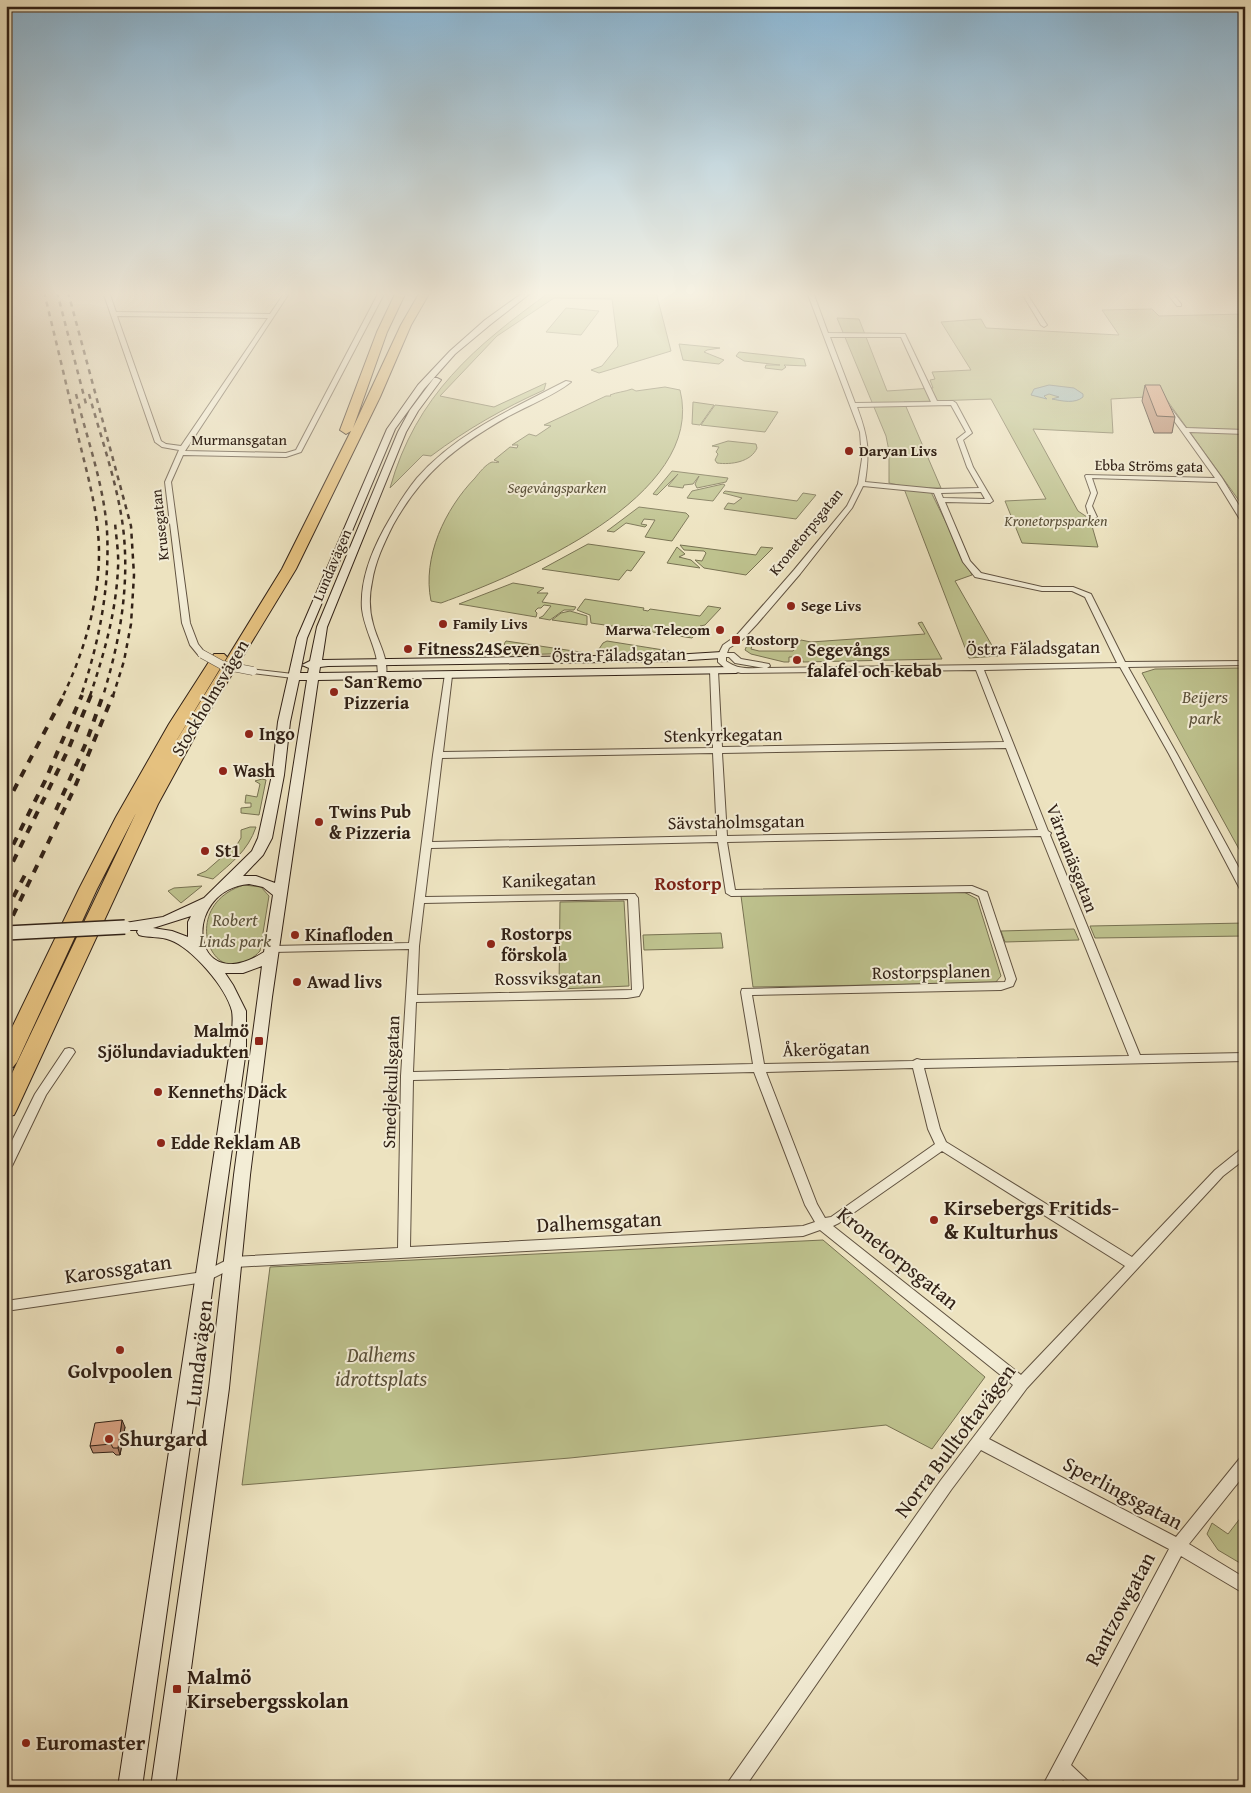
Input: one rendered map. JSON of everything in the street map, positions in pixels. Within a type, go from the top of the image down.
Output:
[{"type":"highway","points":[[345,431],[366,376]]},
{"type":"highway","name":"Stockholmsvägen","points":[[6,1062],[88,889],[129,810],[177,724],[274,570],[372,376]]},
{"type":"highway","name":"Stockholmsvägen","points":[[6,1109],[149,804],[192,727],[289,569],[383,376]]},
{"type":"highway","points":[[374,397],[387,376]]},
{"type":"main road","name":"Lundavägen","points":[[130,1787],[238,1050],[239,1011],[232,996],[196,944],[195,922],[202,909],[212,897],[258,852],[265,838],[272,809],[284,722],[302,638],[391,429],[405,406],[429,376]]},
{"type":"main road","name":"Lundavägen","points":[[163,1787],[219,1388],[258,1051],[273,951],[279,894],[322,627],[386,468],[414,410],[442,376]]},
{"type":"main road","name":"Östra Fäladsgatan","points":[[294,672],[316,663],[672,658],[726,655]]},
{"type":"main road","name":"Östra Fäladsgatan","points":[[294,672],[313,678],[714,671],[739,666]]},
{"type":"main road","points":[[225,885],[240,880],[260,880],[274,887],[279,894]]},
{"type":"main road","points":[[6,939],[124,930],[174,919],[198,907],[212,897]]},
{"type":"main road","points":[[6,933],[124,930],[165,932],[185,940],[221,969],[233,970],[245,969],[273,951]]},
{"type":"street","points":[[135,376],[158,442],[164,446],[182,450]]},
{"type":"street","name":"Krusegatan","points":[[232,376],[182,450],[168,482],[186,623],[194,645],[202,654],[222,665],[269,673],[294,672]]},
{"type":"street","name":"Murmansgatan","points":[[182,450],[286,454],[299,451],[338,376]]},
{"type":"street","name":"Kronetorpsgatan","points":[[726,655],[850,507],[861,484],[865,459],[863,432],[841,376]]},
{"type":"street","points":[[923,376],[936,403]]},
{"type":"street","points":[[382,676],[383,662],[370,629],[367,609],[367,588],[374,557],[400,502],[420,477],[468,438],[495,420],[568,382]]},
{"type":"street","points":[[1162,399],[1219,478],[1245,521]]},
{"type":"street","points":[[853,405],[953,403],[969,433],[960,439],[964,454],[990,500],[941,500]]},
{"type":"street","points":[[1183,430],[1245,432]]},
{"type":"street","name":"Ebba Ströms gata","points":[[1093,517],[1089,506],[1094,493],[1088,476],[1220,482]]},
{"type":"street","points":[[861,484],[937,491],[984,490]]},
{"type":"street","points":[[937,491],[974,572],[1042,589],[1072,589],[1088,596],[1122,664],[1245,888]]},
{"type":"street","points":[[726,655],[722,662],[725,666],[739,666]]},
{"type":"street","name":"Östra Fäladsgatan","points":[[739,666],[791,670],[1245,663]]},
{"type":"street","name":"Värnanäsgatan","points":[[979,667],[1046,833],[1084,934],[1136,1060]]},
{"type":"street","points":[[714,671],[722,839]]},
{"type":"street","name":"Smedjekullsgatan","points":[[404,1251],[408,1076],[414,946],[448,676]]},
{"type":"street","name":"Stenkyrkegatan","points":[[437,755],[1009,745]]},
{"type":"street","name":"Sävstaholmsgatan","points":[[426,845],[1046,833]]},
{"type":"street","name":"Rostorpsplanen","points":[[722,839],[731,893],[978,890],[983,894],[1011,980],[1008,984],[1001,986],[746,992]]},
{"type":"street","name":"Kanikegatan","points":[[420,900],[625,894],[633,898],[634,943]]},
{"type":"street","name":"Rossviksgatan","points":[[411,999],[635,992],[638,988],[634,943]]},
{"type":"street","points":[[273,951],[414,946]]},
{"type":"street","name":"Kronetorpsgatan","points":[[746,992],[759,1068],[811,1205],[823,1225],[1022,1384]]},
{"type":"street","points":[[6,1166],[41,1094],[69,1052]]},
{"type":"street","name":"Åkerögatan","points":[[408,1076],[1245,1057]]},
{"type":"street","points":[[917,1064],[934,1129],[942,1145],[1134,1265]]},
{"type":"street","name":"Dalhemsgatan","points":[[233,1262],[404,1251],[803,1231],[835,1220],[942,1145]]},
{"type":"street","name":"Norra Bulltoftavägen","points":[[735,1787],[946,1485],[1022,1384],[1219,1173],[1245,1152]]},
{"type":"street","name":"Karossgatan","points":[[6,1306],[205,1277],[233,1262]]},
{"type":"street","name":"Sperlingsgatan","points":[[978,1442],[1178,1546],[1245,1587]]},
{"type":"street","name":"Rantzowgatan","points":[[1050,1787],[1178,1546],[1245,1463]]},
{"type":"street","points":[[1061,1767],[1082,1787]]},
{"type":"green space","points":[[451,376],[459,376],[440,396],[494,407],[546,383],[544,390],[486,420],[431,456],[423,455],[390,488],[401,455],[415,426],[432,399]]},
{"type":"green space","name":"Kronetorpsparken","points":[[861,376],[881,376],[887,391],[933,388],[930,380],[935,379],[934,376],[1245,376],[1245,509],[1164,396],[1111,399],[1113,433],[1033,429],[1078,511],[1090,519],[1098,547],[1022,543],[1005,501],[1046,499],[991,399],[904,402],[941,488],[929,488],[972,575],[955,581],[998,656],[969,658],[903,486],[889,483],[889,451],[886,436]]},
{"type":"green space","name":"Segevångsparken","points":[[665,387],[680,390],[681,429],[665,464],[637,497],[600,526],[558,552],[515,573],[441,603],[431,601],[430,568],[438,535],[454,504],[485,467],[492,462],[499,462],[494,460],[510,447],[517,448],[518,445],[512,445],[529,434],[536,436],[551,426],[544,425],[606,396],[632,389],[636,391]]},
{"type":"green space","points":[[693,402],[714,405],[700,425],[692,424]]},
{"type":"green space","points":[[715,405],[778,412],[765,432],[701,425]]},
{"type":"green space","points":[[728,441],[756,444],[757,448],[750,457],[740,462],[717,463],[715,460],[718,454],[716,452],[719,447],[712,446]]},
{"type":"green space","points":[[672,471],[728,478],[726,482],[697,488],[695,484],[699,476],[693,484],[684,485],[683,488],[668,486],[678,474],[657,495],[653,494]]},
{"type":"green space","points":[[725,485],[713,501],[687,498],[692,491]]},
{"type":"green space","points":[[725,491],[797,501],[803,493],[816,495],[796,519],[724,509],[728,503],[734,504],[742,498],[723,493]]},
{"type":"green space","points":[[639,507],[686,513],[689,516],[672,541],[645,537],[655,520],[644,519],[641,524],[647,525],[645,527],[626,523],[614,532],[607,531]]},
{"type":"green space","points":[[588,544],[645,552],[631,571],[627,570],[619,580],[542,569]]},
{"type":"green space","points":[[680,545],[756,555],[761,547],[773,548],[746,575],[704,568],[695,560],[702,561],[706,553],[704,551],[684,550]]},
{"type":"green space","points":[[677,547],[685,554],[679,557],[691,560],[700,568],[667,563]]},
{"type":"green space","points":[[513,583],[544,588],[537,593],[548,593],[542,602],[576,607],[574,610],[564,610],[550,620],[539,618],[551,606],[544,605],[538,608],[535,611],[537,613],[536,617],[459,604]]},
{"type":"green space","points":[[585,599],[644,608],[643,610],[648,611],[650,609],[700,616],[708,606],[721,608],[705,625],[700,626],[703,627],[692,638],[646,631],[648,627],[641,626],[639,630],[591,623],[590,615],[577,610]]},
{"type":"green space","points":[[570,611],[587,616],[587,625],[552,620],[561,613]]},
{"type":"green space","points":[[922,622],[942,659],[803,662],[802,657],[789,657],[789,662],[784,662],[751,654],[745,650],[747,645],[752,646],[751,649],[759,651],[793,651],[801,640],[811,642],[925,634],[918,623]]},
{"type":"green space","points":[[506,641],[587,653],[509,655],[510,652],[504,644]]},
{"type":"green space","points":[[607,641],[676,652],[597,652],[603,643]]},
{"type":"green space","name":"Beijers park","points":[[1245,668],[1245,860],[1142,673],[1155,669]]},
{"type":"green space","points":[[266,780],[259,815],[241,813],[241,808],[251,807],[251,803],[245,803],[246,795],[257,797],[260,784],[255,781]]},
{"type":"green space","points":[[256,827],[253,835],[244,850],[226,868],[213,879],[197,875],[206,871],[238,843],[241,838],[241,830]]},
{"type":"green space","name":"Robert Linds park","points":[[244,885],[261,887],[269,896],[260,951],[243,963],[228,964],[217,957],[209,944],[207,928],[211,911],[223,896]]},
{"type":"green space","points":[[202,886],[181,903],[168,891],[174,888]]},
{"type":"green space","points":[[964,892],[977,899],[1001,976],[995,983],[753,987],[741,896]]},
{"type":"green space","points":[[624,901],[629,986],[559,989],[560,902]]},
{"type":"green space","points":[[1245,923],[1245,936],[1095,938],[1090,926]]},
{"type":"green space","points":[[1074,929],[1079,940],[1005,942],[1001,931]]},
{"type":"green space","points":[[721,933],[723,948],[644,950],[643,935]]},
{"type":"green space","name":"Dalhems idrottsplats","points":[[823,1240],[985,1377],[932,1449],[886,1425],[570,1458],[242,1485],[270,1267]]},
{"type":"green space","points":[[1245,1512],[1245,1566],[1218,1550],[1207,1534],[1212,1523],[1228,1534]]},
{"type":"water","points":[[1049,385],[1074,388],[1083,394],[1083,397],[1076,401],[1068,401],[1052,399],[1059,397],[1049,394],[1044,396],[1047,399],[1031,395],[1034,389]]},
{"type":"building","points":[[1145,385],[1160,385],[1175,417],[1157,416]]},
{"type":"building","points":[[122,1420],[118,1448],[113,1448],[111,1444],[90,1446],[95,1423]]},
{"type":"railway","points":[[63,696],[84,644],[89,626],[96,590],[99,553],[95,510],[64,376]]},
{"type":"railway","points":[[79,376],[86,404]]},
{"type":"railway","points":[[91,376],[131,526],[134,575],[131,624],[124,661],[113,696]]},
{"type":"railway","points":[[76,394],[95,462],[107,531],[107,574],[102,615],[93,656],[81,696]]},
{"type":"railway","points":[[89,394],[117,493],[125,549],[124,591],[119,634],[103,696]]},
{"type":"railway","points":[[90,696],[104,649],[115,601],[118,562],[115,522]]},
{"type":"railway","points":[[6,805],[64,695]]},
{"type":"railway","points":[[6,859],[45,781],[82,695]]},
{"type":"railway","points":[[6,876],[68,750],[91,695]]},
{"type":"railway","points":[[56,810],[86,743],[103,695]]},
{"type":"railway","points":[[6,930],[74,789],[113,695]]},
{"type":"railway","points":[[6,911],[27,871]]},
{"type":"place","name":"Daryan Livs","points":[[849,451]]},
{"type":"place","name":"Sege Livs","points":[[791,606]]},
{"type":"place","name":"Family Livs","points":[[443,624]]},
{"type":"place","name":"Marwa Telecom","points":[[720,630]]},
{"type":"place","name":"Rostorp","points":[[736,640]]},
{"type":"place","name":"Fitness24Seven","points":[[408,649]]},
{"type":"place","name":"Segevångs falafel och kebab","points":[[797,660]]},
{"type":"place","name":"San Remo Pizzeria","points":[[334,692]]},
{"type":"place","name":"Ingo","points":[[249,734]]},
{"type":"place","name":"Wash","points":[[223,771]]},
{"type":"place","name":"Twins Pub & Pizzeria","points":[[319,822]]},
{"type":"place","name":"St1","points":[[205,851]]},
{"type":"place","name":"Kinafloden","points":[[295,935]]},
{"type":"place","name":"Rostorps förskola","points":[[491,944]]},
{"type":"place","name":"Awad livs","points":[[297,982]]},
{"type":"place","name":"Malmö Sjölundaviadukten","points":[[259,1041]]},
{"type":"place","name":"Kenneths Däck","points":[[158,1092]]},
{"type":"place","name":"Edde Reklam AB","points":[[161,1143]]},
{"type":"place","name":"Kirsebergs Fritids- & Kulturhus","points":[[934,1220]]},
{"type":"place","name":"Golvpoolen","points":[[120,1350]]},
{"type":"place","name":"Shurgard","points":[[109,1439]]},
{"type":"place","name":"Malmö Kirsebergsskolan","points":[[177,1689]]},
{"type":"place","name":"Euromaster","points":[[26,1743]]},
{"type":"district","name":"Rostorp","points":[[688,883]]}]
